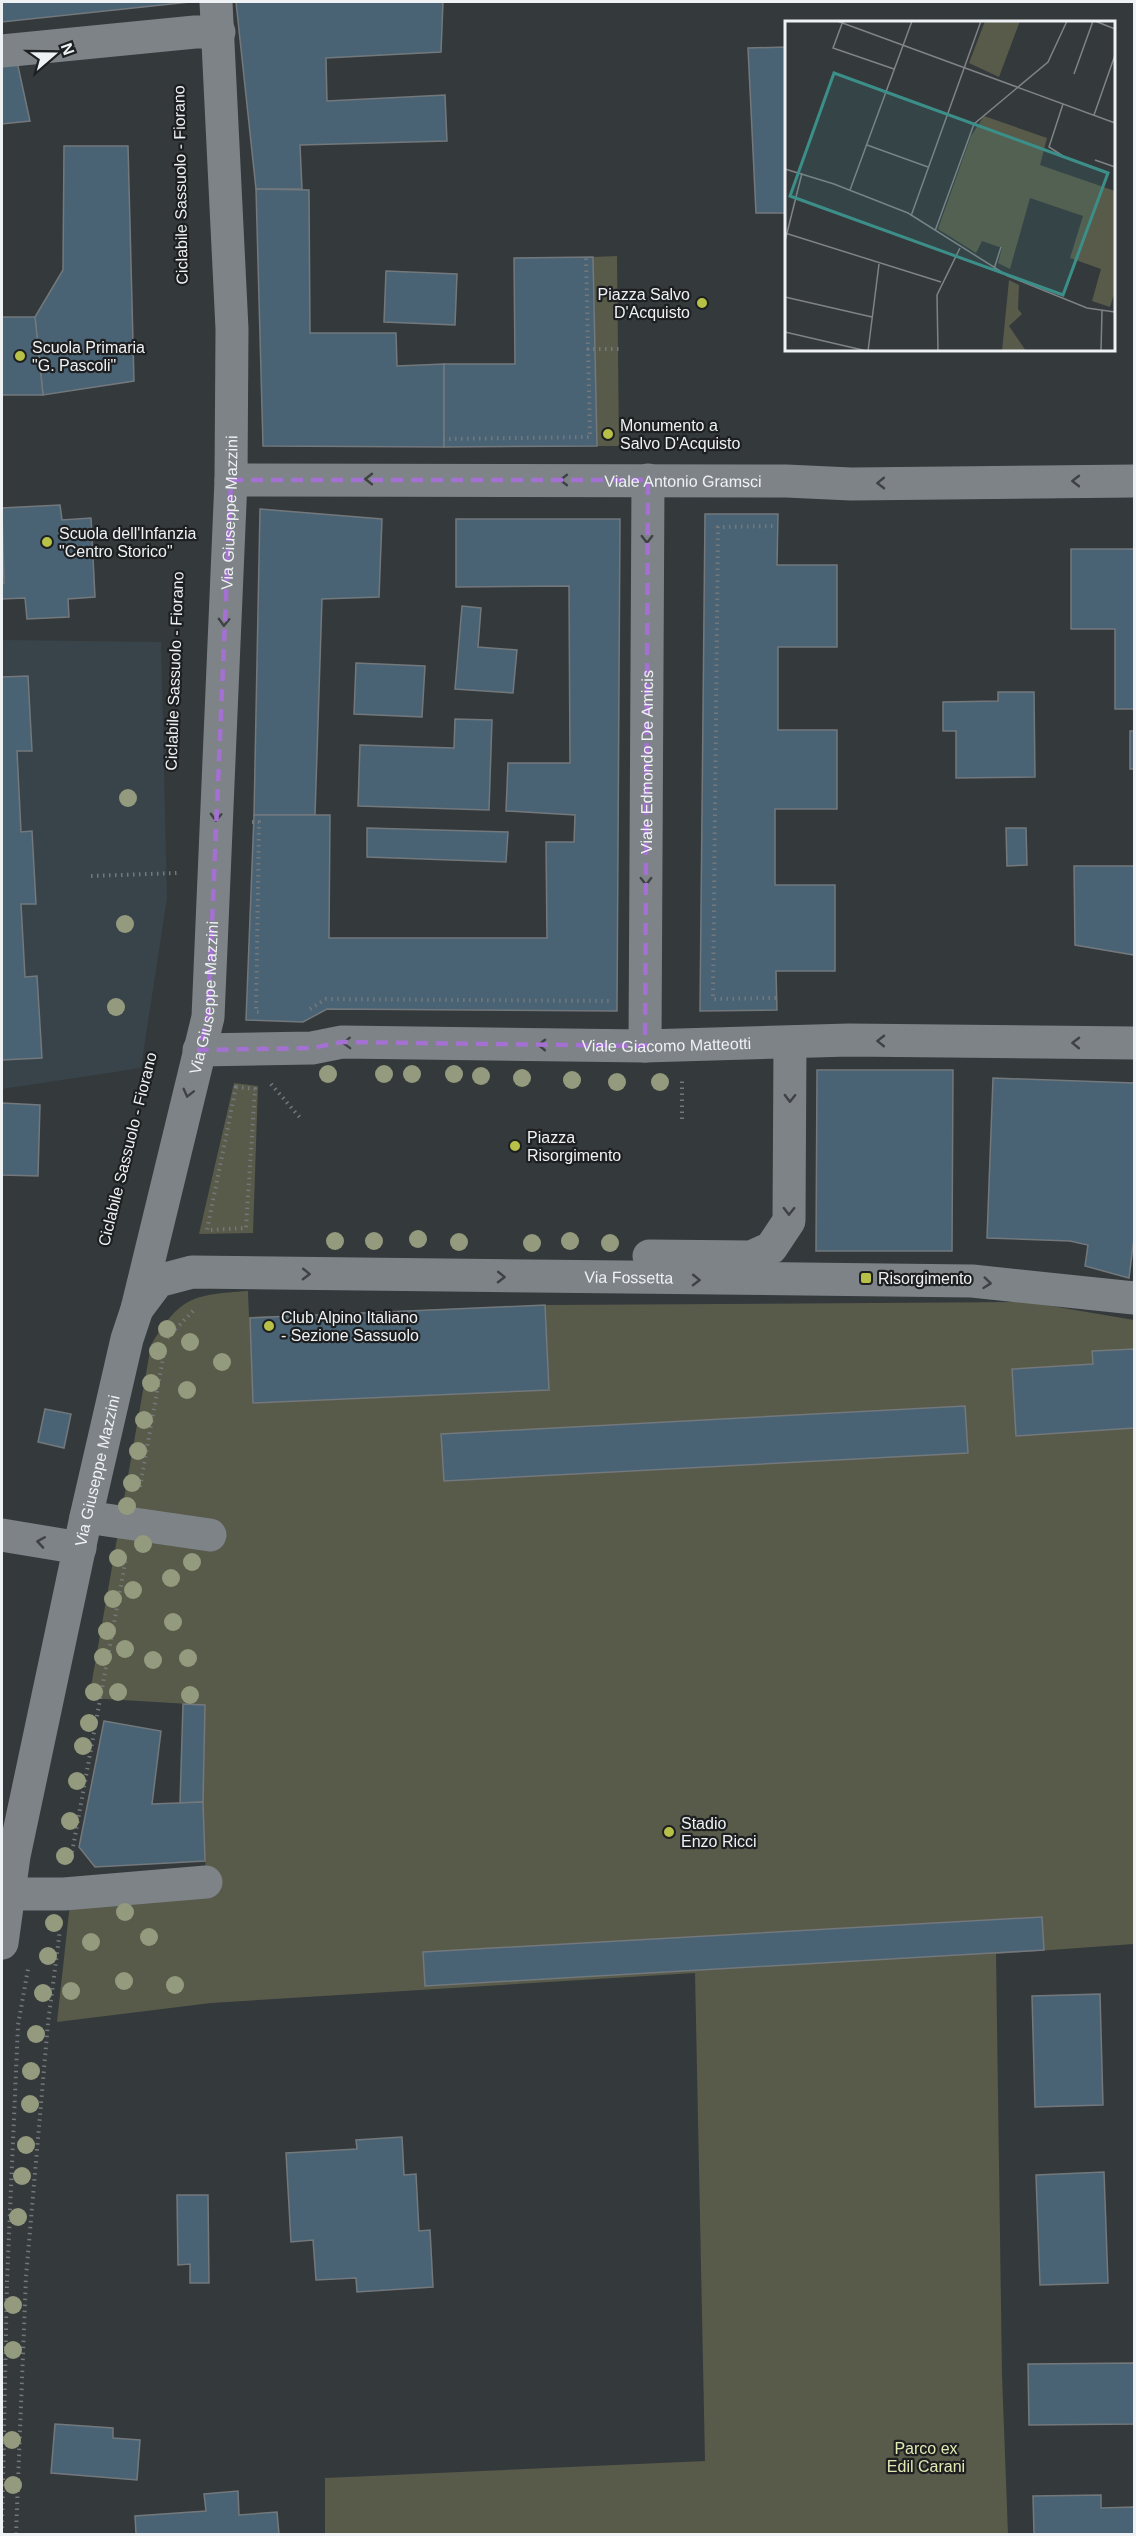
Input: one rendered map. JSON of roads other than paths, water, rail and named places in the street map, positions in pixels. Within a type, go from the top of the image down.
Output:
[{"type":"street","points":[[2,51],[195,32],[217,17]]},
{"type":"street","name":"Via Giuseppe Mazzini","points":[[2,1943],[8,1894],[83,1532],[127,1339],[137,1309],[208,1017],[231,480],[232,329],[217,17]]},
{"type":"street","name":"Viale Antonio Gramsci","points":[[231,480],[648,480],[851,484],[1134,481]]},
{"type":"street","name":"Viale Edmondo De Amicis","points":[[645,1046],[648,480]]},
{"type":"street","name":"Viale Giacomo Matteotti","points":[[199,1050],[312,1048],[342,1042],[645,1046],[849,1040],[1134,1043]]},
{"type":"street","points":[[149,1253],[751,1257],[771,1248],[789,1221],[790,1043]]},
{"type":"street","name":"Via Fossetta","points":[[137,1309],[158,1281],[192,1272],[972,1281],[1134,1298]]},
{"type":"street","points":[[2,1535],[83,1532],[133,1524],[210,1534]]},
{"type":"street","points":[[8,1894],[64,1894],[206,1882]]},
{"type":"place","name":"Piazza Salvo D'Acquisto","points":[[702,303]]},
{"type":"place","name":"Scuola Primaria \"G. Pascoli\"","points":[[20,356]]},
{"type":"place","name":"Monumento a Salvo D'Acquisto","points":[[608,434]]},
{"type":"place","name":"Scuola dell'Infanzia \"Centro Storico\"","points":[[47,542]]},
{"type":"place","name":"Piazza Risorgimento","points":[[515,1146]]},
{"type":"place","name":"Risorgimento","points":[[866,1278]]},
{"type":"place","name":"Club Alpino Italiano - Sezione Sassuolo","points":[[269,1326]]},
{"type":"place","name":"Stadio Enzo Ricci","points":[[669,1832]]},
{"type":"park label","name":"Parco ex Edil Carani","points":[[926,2457]]}]
